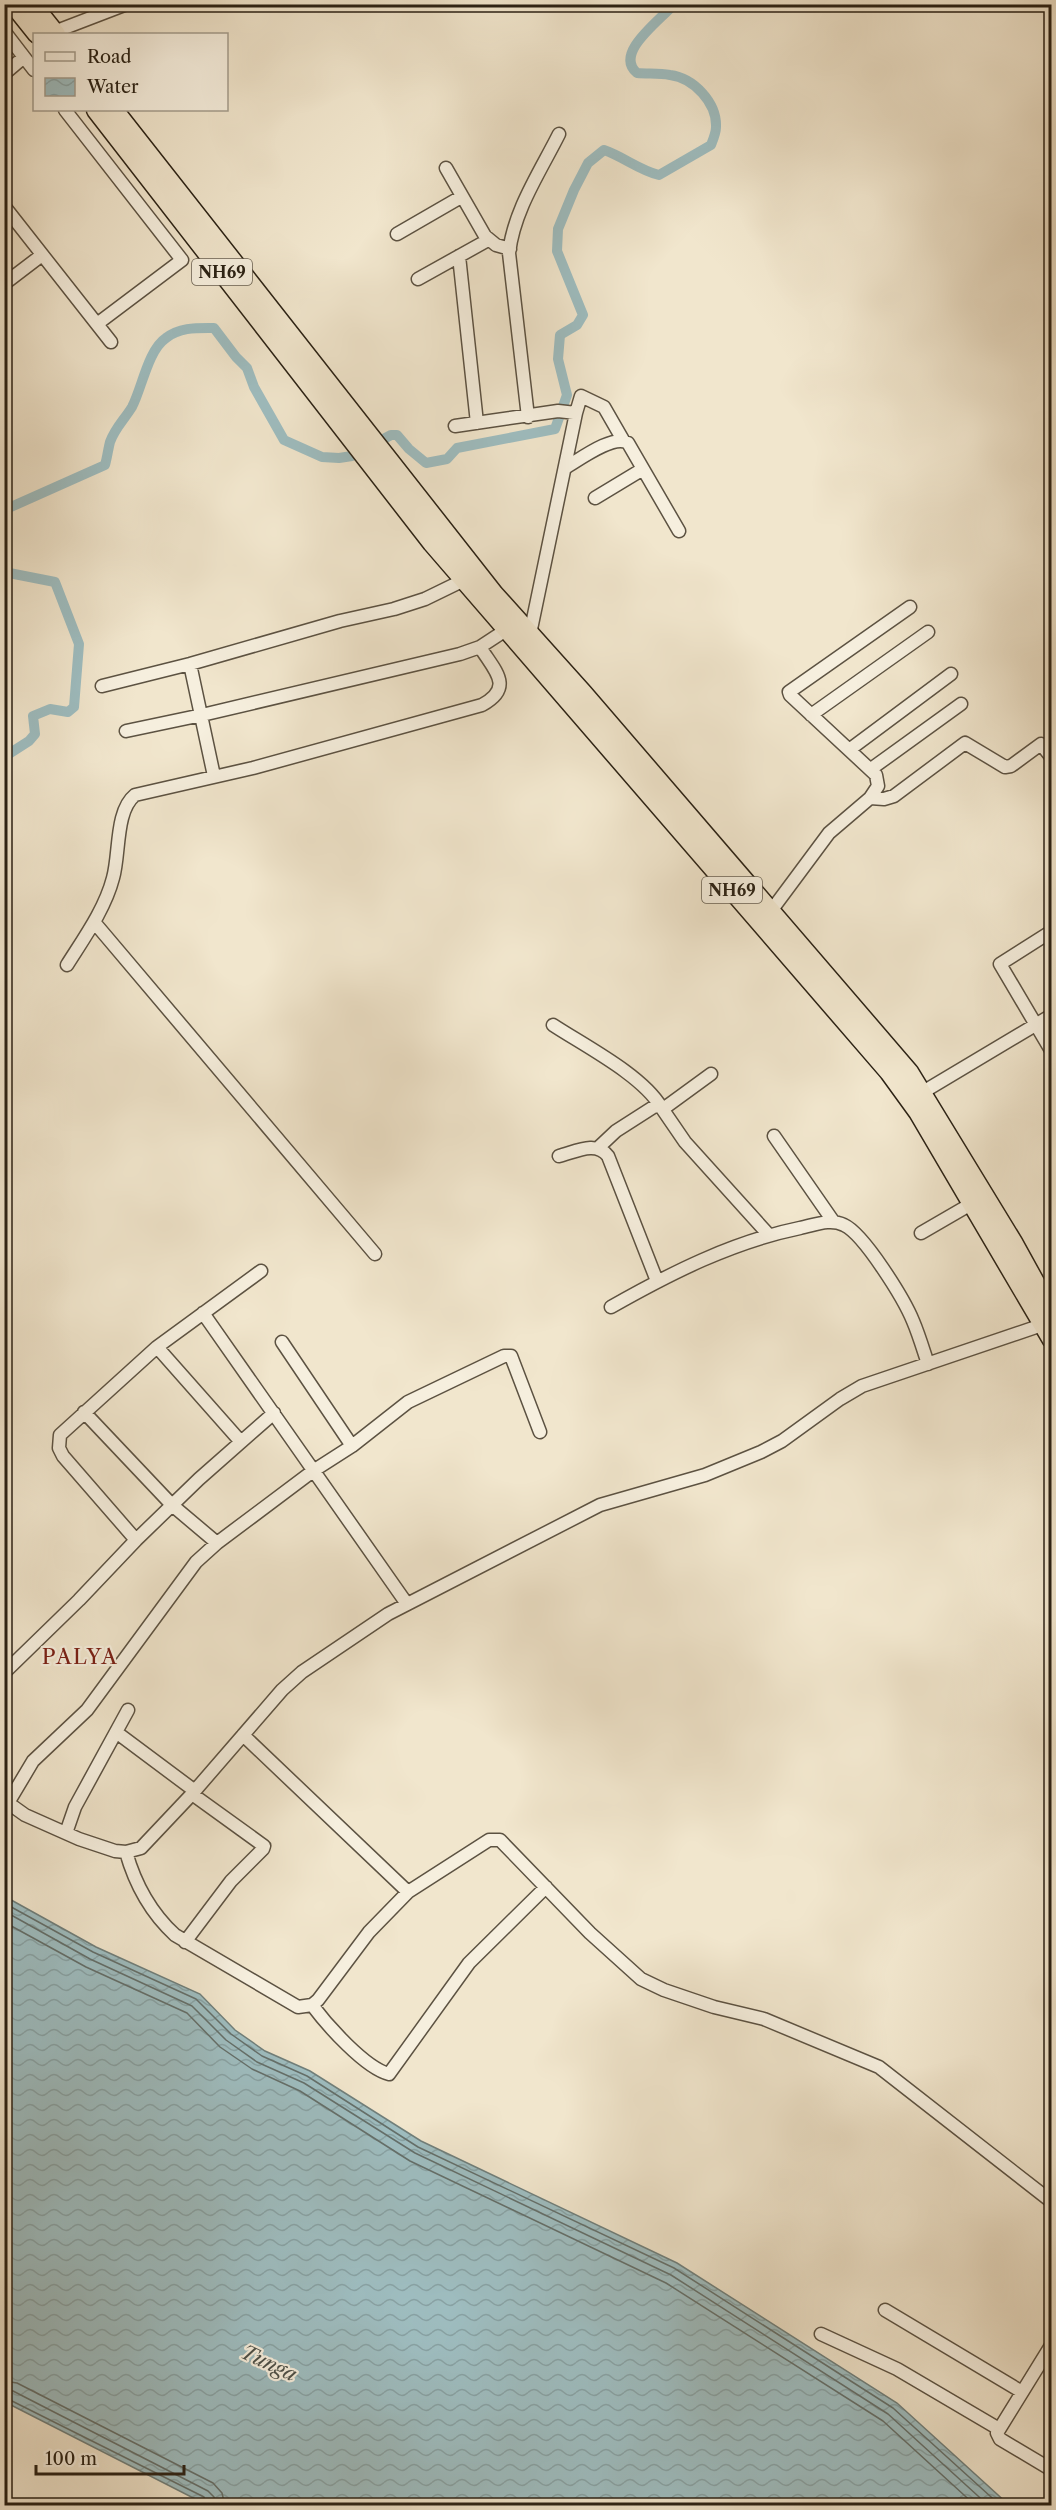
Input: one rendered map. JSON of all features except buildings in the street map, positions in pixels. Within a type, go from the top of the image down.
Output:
[{"type":"highway","points":[[13,4],[48,33]]},
{"type":"highway","points":[[32,4],[48,33]]},
{"type":"highway","name":"NH69","points":[[97,111],[382,464],[889,1072],[918,1112],[971,1204],[1048,1326]]},
{"type":"highway","name":"NH69","points":[[115,111],[355,430]]},
{"type":"highway","name":"NH69","points":[[382,464],[464,580],[519,628],[771,911],[909,1072],[1014,1244],[1048,1326]]},
{"type":"street","points":[[52,33],[128,4]]},
{"type":"street","points":[[4,31],[33,69]]},
{"type":"street","points":[[4,66],[24,57]]},
{"type":"street","points":[[4,74],[24,57]]},
{"type":"street","points":[[66,111],[182,260],[97,324]]},
{"type":"street","points":[[528,417],[510,249],[514,226],[525,199],[559,134]]},
{"type":"street","points":[[446,168],[488,240],[510,249]]},
{"type":"street","points":[[397,234],[461,197]]},
{"type":"street","points":[[4,206],[111,342]]},
{"type":"street","points":[[418,279],[488,240]]},
{"type":"street","points":[[4,284],[42,255]]},
{"type":"street","points":[[459,256],[477,423]]},
{"type":"street","points":[[126,731],[435,660],[480,647],[519,628],[565,468],[567,412],[581,396],[598,402],[604,407],[680,531]]},
{"type":"street","points":[[455,426],[567,412]]},
{"type":"street","points":[[565,468],[610,442],[623,440]]},
{"type":"street","points":[[595,498],[643,469]]},
{"type":"street","points":[[102,686],[394,609],[425,599],[464,580]]},
{"type":"street","points":[[771,911],[830,833],[870,798],[878,786],[879,779],[789,692],[910,607]]},
{"type":"street","points":[[811,715],[928,632]]},
{"type":"street","points":[[68,965],[94,922],[113,880],[126,802],[135,795],[262,766],[482,705],[498,694],[501,688],[500,681],[480,647]]},
{"type":"street","points":[[190,664],[214,776]]},
{"type":"street","points":[[849,750],[951,674]]},
{"type":"street","points":[[871,770],[961,704]]},
{"type":"street","points":[[870,798],[884,800],[894,796],[965,743],[1005,767],[1011,766],[1041,744],[1052,758]]},
{"type":"street","points":[[94,922],[375,1254]]},
{"type":"street","points":[[1052,931],[1000,964],[1052,1052]]},
{"type":"street","points":[[923,1092],[1052,1015]]},
{"type":"street","points":[[553,1025],[649,1090],[685,1142],[768,1234]]},
{"type":"street","points":[[662,1108],[711,1074]]},
{"type":"street","points":[[559,1156],[599,1147],[616,1131],[655,1106],[662,1108]]},
{"type":"street","points":[[774,1136],[833,1221],[852,1229],[866,1245],[912,1319],[928,1364]]},
{"type":"street","points":[[599,1147],[608,1156],[657,1281]]},
{"type":"street","points":[[921,1233],[971,1204]]},
{"type":"street","points":[[611,1307],[657,1281],[737,1244],[768,1234],[833,1221]]},
{"type":"street","points":[[136,1540],[59,1449],[60,1435],[157,1347],[261,1271]]},
{"type":"street","points":[[203,1313],[407,1604]]},
{"type":"street","points":[[540,1432],[511,1356],[504,1356],[408,1402],[352,1446],[217,1543],[186,1574],[87,1710],[37,1755],[6,1802],[25,1815],[115,1851],[126,1852],[146,1844],[282,1690],[302,1672],[388,1614],[600,1505],[705,1474],[761,1452],[782,1441],[862,1386],[1048,1326]]},
{"type":"street","points":[[282,1342],[352,1446]]},
{"type":"street","points":[[157,1347],[241,1442]]},
{"type":"street","points":[[84,1412],[172,1505],[217,1543]]},
{"type":"street","points":[[4,1672],[79,1600],[172,1505],[274,1413]]},
{"type":"street","points":[[66,1833],[75,1807],[128,1710]]},
{"type":"street","points":[[116,1732],[264,1846],[263,1850],[231,1881],[185,1942]]},
{"type":"street","points":[[243,1735],[408,1892]]},
{"type":"street","points":[[126,1852],[133,1875],[144,1897],[162,1923],[185,1942],[297,2007],[312,2005],[369,1932],[408,1892],[489,1840],[496,1839],[506,1845],[590,1933],[641,1979],[664,1990],[714,2007],[764,2019],[879,2067],[1052,2202]]},
{"type":"street","points":[[312,2005],[328,2026],[353,2050],[379,2070],[389,2074],[469,1963],[546,1887]]},
{"type":"street","points":[[885,2310],[1022,2392]]},
{"type":"street","points":[[821,2334],[897,2369],[999,2429]]},
{"type":"street","points":[[1052,2344],[997,2433],[1000,2439],[1052,2470]]},
{"type":"water","name":"Tunga","points":[[4,1896],[96,1947],[200,1994],[235,2030],[265,2051],[310,2071],[421,2141],[677,2263],[897,2403],[1009,2505],[207,2505],[5,2402]]},
{"type":"waterway","points":[[4,510],[105,465],[112,437],[136,399],[154,351],[171,334],[189,329],[214,328],[247,368],[254,387],[284,440],[322,457],[352,456],[391,435],[397,435],[426,463],[447,459],[457,448],[555,429],[567,395],[558,359],[560,335],[577,325],[583,315],[557,251],[558,229],[588,163],[604,150],[659,175],[711,145],[715,134],[713,109],[695,86],[679,77],[637,73],[631,65],[631,56],[642,37],[674,4]]},
{"type":"waterway","points":[[4,572],[55,582],[79,644],[74,707],[68,712],[50,709],[33,716],[35,734],[29,741],[4,757]]},
{"type":"waterway","points":[[4,995],[6,1000],[4,1002]]},
{"type":"district","name":"PALYA","points":[[80,1656]]}]
